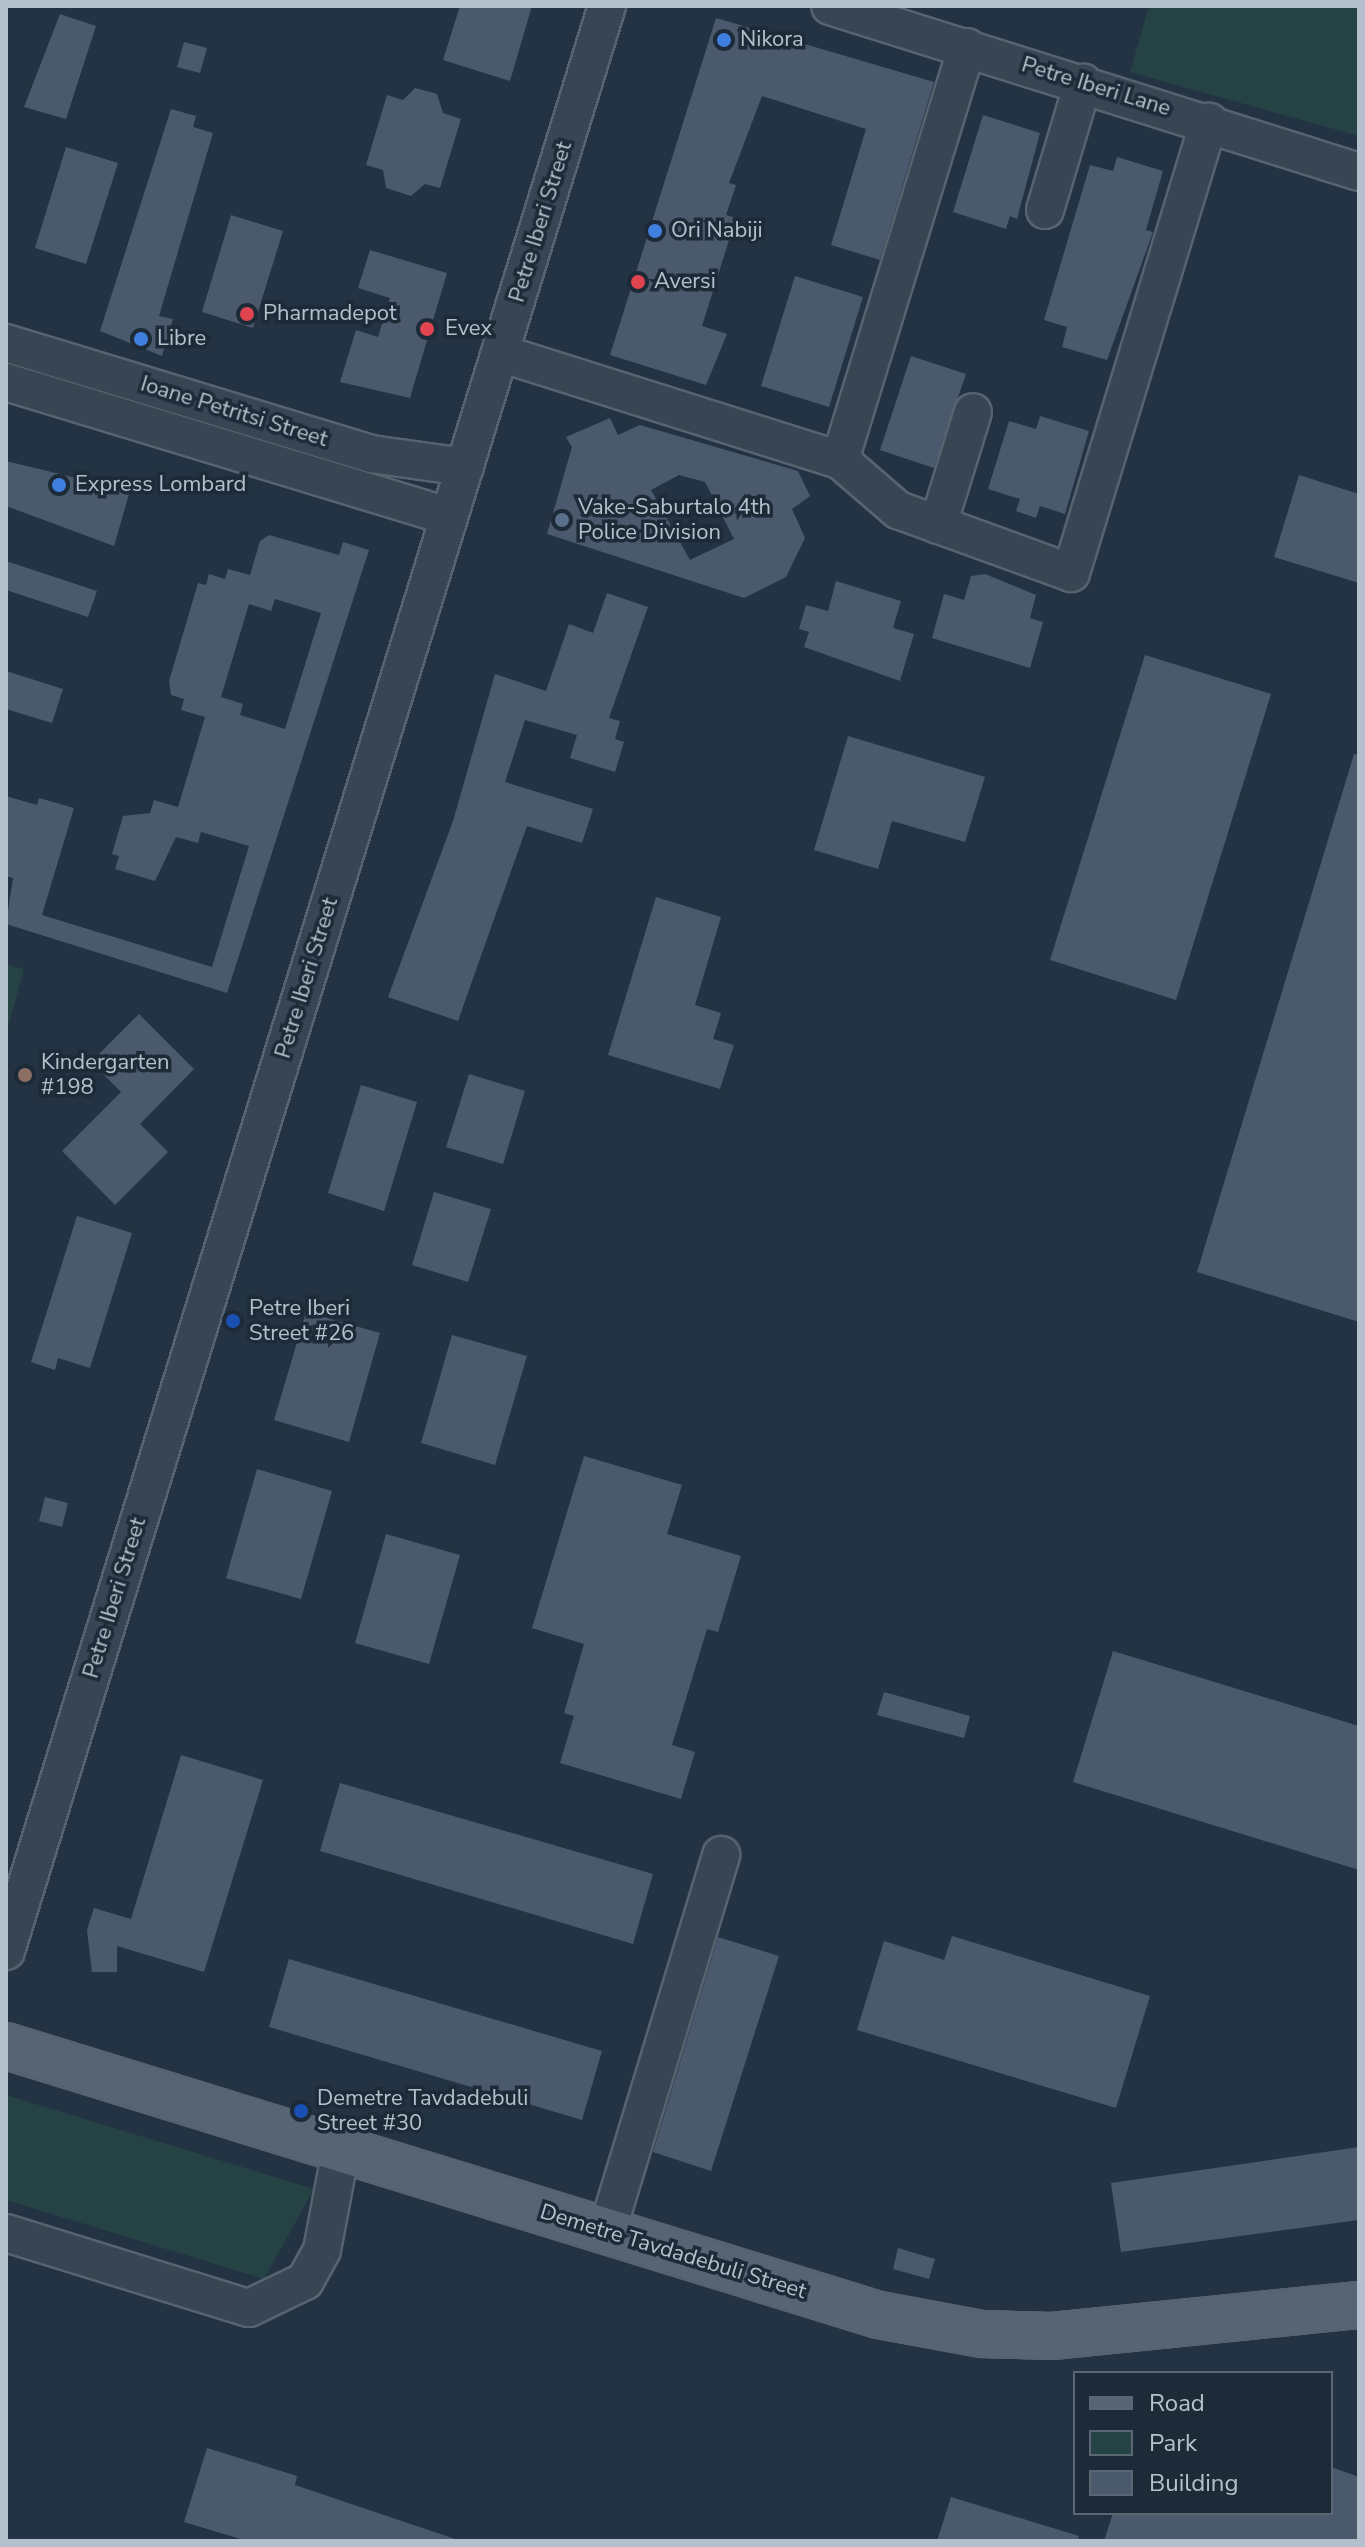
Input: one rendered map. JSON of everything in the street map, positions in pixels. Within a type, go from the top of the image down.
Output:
[{"type":"main road","name":"Demetre Tavdadebuli Street","points":[[6,2046],[860,2310],[982,2334],[1122,2331],[1359,2305]]},
{"type":"street","name":"Petre Iberi Street","points":[[6,1951],[607,6]]},
{"type":"street","name":"Petre Iberi Lane","points":[[830,6],[1209,122],[1359,172]]},
{"type":"street","points":[[840,460],[967,47]]},
{"type":"street","points":[[1045,210],[1083,83]]},
{"type":"street","points":[[500,353],[840,460],[898,510],[1071,573],[1209,122]]},
{"type":"street","name":"Ioane Petritsi Street","points":[[6,343],[371,454],[465,467]]},
{"type":"street","name":"Ioane Petritsi Street","points":[[6,382],[449,517]]},
{"type":"street","points":[[938,525],[973,412]]},
{"type":"street","points":[[607,2231],[721,1855]]},
{"type":"street","points":[[6,2233],[249,2308],[305,2281],[322,2250],[341,2149]]},
{"type":"green space","points":[[1149,6],[1359,6],[1359,136],[1130,72]]},
{"type":"green space","points":[[6,964],[24,969],[6,1035]]},
{"type":"green space","points":[[6,2095],[314,2189],[264,2279],[6,2200]]},
{"type":"building","points":[[460,6],[532,6],[510,81],[443,60]]},
{"type":"building","points":[[60,14],[96,26],[66,119],[24,107]]},
{"type":"building","points":[[716,18],[934,82],[880,260],[831,245],[866,129],[762,96],[729,183],[736,185],[726,215],[736,218],[702,326],[727,334],[706,385],[610,355]]},
{"type":"building","points":[[184,42],[207,48],[200,73],[177,67]]},
{"type":"building","points":[[415,88],[437,94],[443,113],[461,119],[440,188],[425,184],[411,196],[386,188],[383,170],[366,165],[387,95],[403,100]]},
{"type":"building","points":[[171,109],[196,116],[193,127],[213,133],[159,316],[173,319],[162,356],[100,331]]},
{"type":"building","points":[[983,115],[1040,133],[1017,219],[1010,216],[1006,229],[953,212]]},
{"type":"building","points":[[66,147],[118,163],[86,264],[35,248]]},
{"type":"building","points":[[1117,157],[1163,171],[1146,230],[1153,232],[1107,360],[1062,347],[1067,327],[1044,320],[1090,165],[1113,171]]},
{"type":"building","points":[[231,215],[283,231],[253,328],[202,312]]},
{"type":"building","points":[[370,250],[447,273],[410,398],[340,382],[356,330],[378,337],[390,298],[358,288]]},
{"type":"building","points":[[795,276],[863,297],[829,407],[761,386]]},
{"type":"building","points":[[911,356],[966,374],[934,468],[880,450]]},
{"type":"building","points":[[1040,416],[1089,431],[1065,514],[1040,506],[1036,518],[1016,511],[1020,499],[988,489],[1009,421],[1036,429]]},
{"type":"building","points":[[610,418],[618,435],[640,425],[798,471],[810,496],[792,509],[805,538],[786,577],[744,598],[547,534],[572,447],[566,437]],"holes":[[[679,475],[705,482],[734,539],[690,560],[651,490]]]},
{"type":"building","points":[[6,461],[130,491],[114,546],[6,506]]},
{"type":"building","points":[[1299,475],[1359,494],[1359,583],[1274,557]]},
{"type":"building","points":[[269,535],[339,555],[343,542],[369,550],[227,993],[6,924],[13,878],[6,876],[6,796],[37,805],[39,798],[74,808],[42,915],[212,967],[249,846],[201,832],[198,843],[176,837],[155,881],[115,869],[119,856],[112,854],[123,816],[150,813],[154,800],[178,807],[205,717],[181,710],[184,699],[171,695],[169,681],[198,583],[206,585],[209,574],[225,579],[228,569],[250,575],[260,541]],"holes":[[[275,599],[321,613],[285,729],[240,715],[243,704],[221,697],[249,604],[271,611]]]},
{"type":"building","points":[[6,561],[97,591],[88,617],[6,590]]},
{"type":"building","points":[[985,574],[1036,595],[1030,618],[1043,622],[1030,668],[932,638],[944,594],[964,600],[971,576]]},
{"type":"building","points":[[836,581],[901,601],[893,628],[914,634],[900,681],[804,647],[809,632],[799,629],[806,605],[828,611]]},
{"type":"building","points":[[607,593],[648,607],[609,718],[620,721],[615,739],[624,742],[615,772],[570,758],[577,735],[525,720],[505,782],[593,809],[582,843],[527,826],[458,1021],[388,997],[453,821],[495,674],[546,691],[569,624],[593,633]]},
{"type":"building","points":[[1145,655],[1271,694],[1176,1000],[1050,960]]},
{"type":"building","points":[[6,671],[63,689],[52,723],[6,709]]},
{"type":"building","points":[[848,736],[985,777],[965,842],[892,821],[878,869],[814,850]]},
{"type":"building","points":[[1354,754],[1359,755],[1359,1322],[1197,1272]]},
{"type":"building","points":[[656,897],[721,917],[695,1005],[721,1013],[713,1039],[734,1045],[720,1089],[608,1055]]},
{"type":"building","points":[[139,1014],[194,1069],[140,1124],[168,1152],[115,1205],[62,1151],[121,1092],[91,1062]]},
{"type":"building","points":[[469,1074],[525,1091],[503,1164],[446,1147]]},
{"type":"building","points":[[361,1085],[417,1102],[384,1211],[328,1193]]},
{"type":"building","points":[[434,1192],[491,1209],[468,1282],[412,1265]]},
{"type":"building","points":[[77,1216],[132,1233],[90,1368],[58,1358],[55,1370],[31,1362]]},
{"type":"building","points":[[306,1312],[380,1333],[349,1442],[274,1420]]},
{"type":"building","points":[[452,1335],[527,1356],[495,1465],[421,1443]]},
{"type":"building","points":[[584,1456],[682,1485],[667,1534],[741,1556],[718,1632],[707,1629],[672,1745],[695,1752],[681,1799],[560,1763],[574,1716],[564,1713],[584,1644],[532,1628]]},
{"type":"building","points":[[257,1469],[332,1491],[301,1599],[226,1578]]},
{"type":"building","points":[[45,1497],[68,1503],[62,1527],[39,1521]]},
{"type":"building","points":[[386,1534],[460,1555],[429,1664],[355,1643]]},
{"type":"building","points":[[1113,1651],[1359,1726],[1359,1870],[1073,1782]]},
{"type":"building","points":[[884,1692],[970,1716],[964,1738],[877,1715]]},
{"type":"building","points":[[181,1755],[263,1780],[204,1972],[117,1946],[117,1972],[92,1972],[87,1930],[94,1908],[131,1919]]},
{"type":"building","points":[[340,1783],[653,1874],[633,1944],[320,1851]]},
{"type":"building","points":[[952,1936],[1150,1996],[1116,2108],[857,2030],[884,1941],[944,1960]]},
{"type":"building","points":[[718,1937],[779,1956],[711,2171],[653,2152]]},
{"type":"building","points":[[289,1959],[602,2051],[582,2120],[269,2027]]},
{"type":"building","points":[[1359,2147],[1359,2220],[1121,2252],[1111,2183]]},
{"type":"building","points":[[898,2248],[935,2259],[929,2279],[893,2269]]},
{"type":"building","points":[[207,2448],[297,2476],[295,2485],[461,2541],[247,2541],[184,2522]]},
{"type":"building","points":[[1333,2468],[1359,2477],[1359,2541],[1104,2541],[1112,2515],[1333,2515]]},
{"type":"building","points":[[951,2497],[1079,2536],[1078,2541],[937,2541]]},
{"type":"place","name":"Nikora","points":[[724,40]]},
{"type":"place","name":"Ori Nabiji","points":[[655,231]]},
{"type":"place","name":"Aversi","points":[[638,282]]},
{"type":"place","name":"Pharmadepot","points":[[247,314]]},
{"type":"place","name":"Evex","points":[[427,329]]},
{"type":"place","name":"Libre","points":[[141,339]]},
{"type":"place","name":"Express Lombard","points":[[59,485]]},
{"type":"place","name":"Vake-Saburtalo 4th Police Division","points":[[562,520]]},
{"type":"place","name":"Kindergarten #198","points":[[25,1075]]},
{"type":"place","name":"Petre Iberi Street #26","points":[[233,1321]]},
{"type":"place","name":"Demetre Tavdadebuli Street #30","points":[[301,2111]]}]
